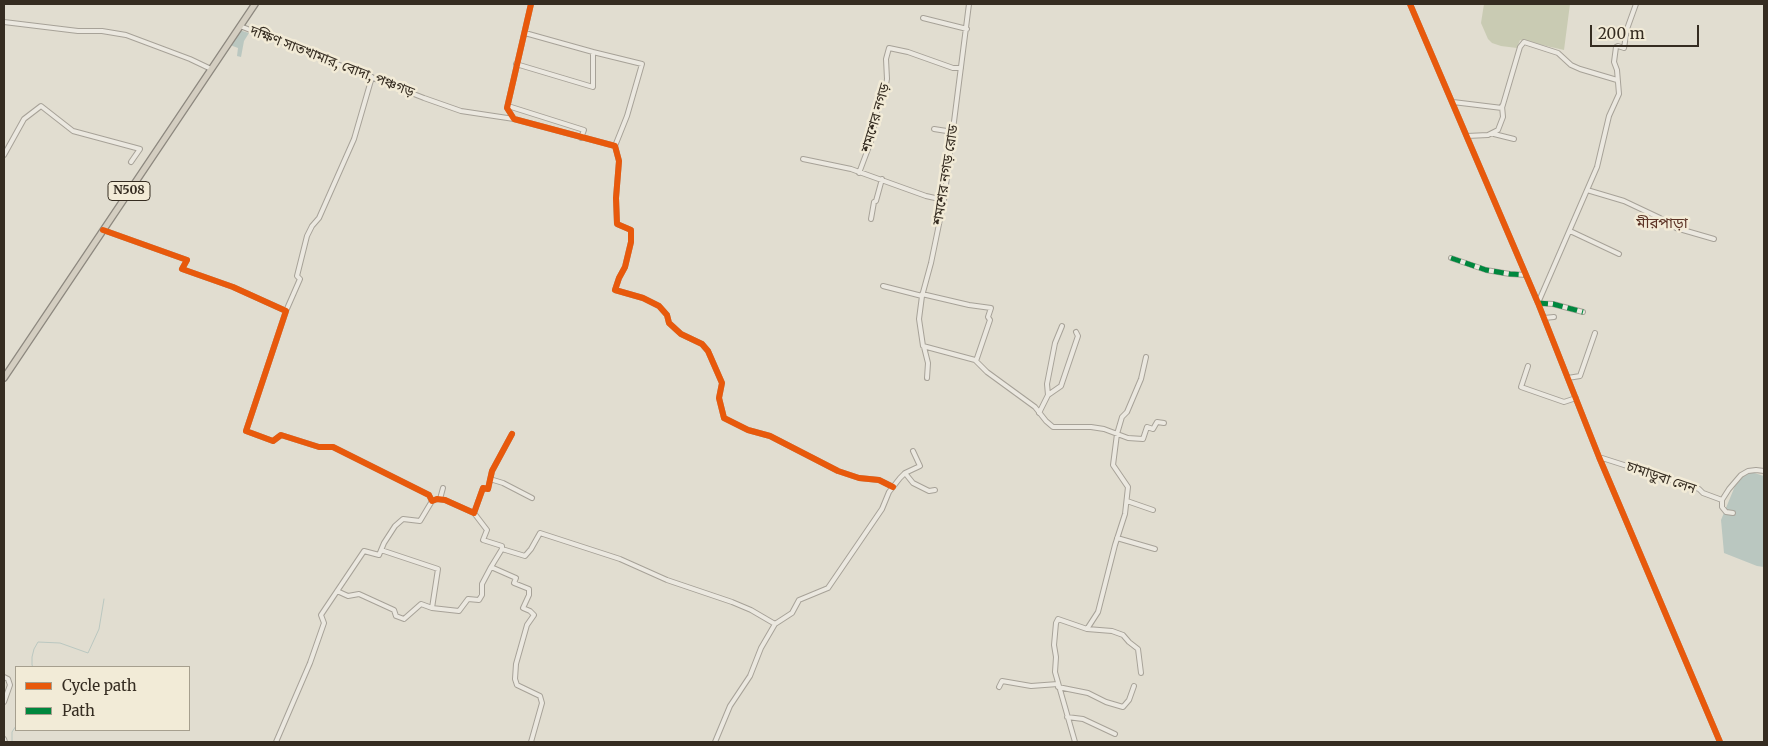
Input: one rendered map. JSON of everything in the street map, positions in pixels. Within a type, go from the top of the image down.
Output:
[{"type":"highway","name":"N508","points":[[4,378],[255,4]]},
{"type":"street","points":[[531,4],[507,108],[514,119],[615,146]]},
{"type":"street","name":"শমশের নগড় রোড","points":[[927,378],[928,363],[919,319],[922,295],[931,263],[944,200],[969,4]]},
{"type":"street","points":[[1410,4],[1544,318],[1551,328],[1568,378],[1599,457],[1720,742]]},
{"type":"street","points":[[1538,303],[1598,161],[1609,116],[1619,94],[1617,70],[1614,62],[1616,47],[1624,48],[1627,29],[1636,4]]},
{"type":"street","points":[[923,18],[966,29]]},
{"type":"street","points":[[4,22],[126,35],[211,69]]},
{"type":"street","name":"দক্ষিণ সাতখামার, বোদা, পঞ্চগড়","points":[[240,26],[460,111],[514,119]]},
{"type":"street","points":[[524,33],[642,64],[627,116],[615,146],[619,161],[616,198],[617,224],[631,230],[631,242],[625,267],[619,278],[616,290],[643,298],[660,306],[667,315],[669,323],[681,334],[702,344],[708,351],[722,384],[719,398],[724,418],[748,430],[779,440],[838,471],[859,478],[879,480],[893,486]]},
{"type":"street","points":[[1494,134],[1501,126],[1502,106],[1518,51],[1524,42],[1558,53],[1571,65],[1580,69],[1617,80]]},
{"type":"street","name":"শমশের নগড়","points":[[859,173],[871,141],[878,107],[886,87],[886,59],[889,48],[908,52],[953,68],[961,68]]},
{"type":"street","points":[[516,64],[592,87],[593,52]]},
{"type":"street","points":[[372,77],[354,139],[319,218],[307,236],[297,276],[300,279],[286,311],[246,431],[273,441],[281,435],[319,447],[333,447],[430,496],[432,501]]},
{"type":"street","points":[[1452,102],[1502,108],[1502,106]]},
{"type":"street","points":[[4,155],[24,118],[41,106],[73,131],[140,149],[132,162]]},
{"type":"street","points":[[508,106],[584,130],[581,138]]},
{"type":"street","points":[[934,129],[953,132]]},
{"type":"street","points":[[1467,136],[1479,137],[1494,134],[1514,139]]},
{"type":"street","points":[[803,159],[842,167],[882,179],[926,196],[944,200]]},
{"type":"street","points":[[871,219],[874,202],[876,201],[882,179]]},
{"type":"street","points":[[1587,190],[1624,202],[1654,215],[1676,228],[1714,239]]},
{"type":"street","points":[[103,230],[186,260],[182,269],[233,287],[286,311]]},
{"type":"street","points":[[1570,231],[1619,254]]},
{"type":"street","points":[[1451,258],[1486,270],[1526,275]]},
{"type":"street","points":[[883,286],[991,308],[988,317],[990,320],[976,361]]},
{"type":"street","points":[[1538,303],[1553,304],[1583,312]]},
{"type":"street","points":[[1544,318],[1554,317]]},
{"type":"street","points":[[1048,395],[1047,384],[1055,343],[1062,326]]},
{"type":"street","points":[[1039,413],[1048,395],[1061,386],[1078,336],[1076,332]]},
{"type":"street","points":[[1568,378],[1580,376],[1595,333]]},
{"type":"street","points":[[923,346],[976,361],[987,372],[1035,407],[1054,428],[1091,427],[1128,438],[1142,439],[1147,427],[1152,428],[1157,422],[1164,423]]},
{"type":"street","points":[[1087,628],[1098,612],[1125,514],[1128,487],[1114,465],[1117,434],[1122,417],[1130,405],[1140,379],[1146,357]]},
{"type":"street","points":[[1528,366],[1521,387],[1564,402],[1576,398]]},
{"type":"street","points":[[474,513],[483,488],[488,489],[492,471],[512,434]]},
{"type":"street","points":[[715,742],[730,706],[750,676],[761,648],[775,624],[792,613],[799,600],[828,588],[882,509],[893,486],[905,473],[920,466],[913,451]]},
{"type":"street","name":"চামাডুবা লেন","points":[[1599,457],[1699,489],[1703,493],[1722,500],[1722,507],[1726,512],[1733,513]]},
{"type":"street","points":[[1722,500],[1740,475],[1748,471],[1764,471]]},
{"type":"street","points":[[905,473],[913,483],[930,491],[935,490]]},
{"type":"street","points":[[490,479],[503,483],[532,498]]},
{"type":"street","points":[[440,499],[443,488]]},
{"type":"street","points":[[276,742],[310,663],[324,623],[321,615],[364,551],[379,555],[395,526],[403,520],[420,521],[432,501],[440,499],[474,513],[487,530],[483,540],[502,546],[502,549],[525,556],[540,533],[620,559],[667,580],[732,602],[751,610],[775,624]]},
{"type":"street","points":[[1126,501],[1153,510]]},
{"type":"street","points":[[1118,538],[1155,549]]},
{"type":"street","points":[[337,592],[348,596],[359,594],[394,610],[396,616],[404,620],[421,604],[432,608],[458,611],[468,599],[479,600],[482,595],[482,584],[502,549]]},
{"type":"street","points":[[381,550],[438,569],[432,608]]},
{"type":"street","points":[[491,568],[516,578],[514,583],[529,588],[529,596],[523,608],[534,615],[528,626],[518,656],[515,679],[517,685],[540,696],[542,703],[531,742]]},
{"type":"street","points":[[1075,742],[1055,672],[1056,657],[1054,645],[1058,619],[1087,628],[1112,631],[1123,635],[1138,649],[1141,672]]},
{"type":"street","points":[[4,677],[8,679],[10,685],[4,702]]},
{"type":"street","points":[[999,687],[1002,681],[1031,686],[1058,686],[1088,693],[1106,702],[1123,707],[1129,700],[1134,686]]},
{"type":"street","points":[[1067,717],[1083,719],[1115,734]]},
{"type":"green space","points":[[1484,4],[1570,4],[1564,50],[1520,40],[1517,48],[1492,43],[1488,39],[1481,23]]},
{"type":"shaded area","points":[[239,30],[249,33],[244,41],[241,57],[237,56],[238,48],[230,45]]},
{"type":"shaded area","points":[[1748,471],[1764,476],[1764,567],[1724,553],[1721,520],[1735,486]]},
{"type":"waterway","points":[[32,666],[32,657],[38,642],[60,643],[88,653],[99,629],[104,599]]},
{"type":"waterway","points":[[12,742],[12,732],[15,728]]},
{"type":"marked path","points":[[1451,258],[1486,270],[1526,275]]},
{"type":"marked path","points":[[1538,303],[1553,304],[1583,312]]},
{"type":"cycle path","points":[[531,4],[507,108],[514,119],[615,146],[619,161],[616,198],[617,224],[631,230],[631,242],[625,267],[615,290],[643,298],[659,306],[667,315],[669,323],[681,334],[702,344],[708,351],[722,383],[719,398],[724,418],[748,430],[770,436],[838,471],[859,478],[879,480],[893,487]]},
{"type":"cycle path","points":[[1410,4],[1538,303],[1599,457],[1720,742]]},
{"type":"cycle path","points":[[103,230],[187,260],[182,269],[233,287],[286,311],[246,431],[273,441],[281,435],[319,447],[333,447],[429,495],[432,501],[437,499],[445,500],[474,513],[483,488],[488,489],[492,471],[512,434]]},
{"type":"district","name":"মীরপাড়া","points":[[1662,224]]}]
